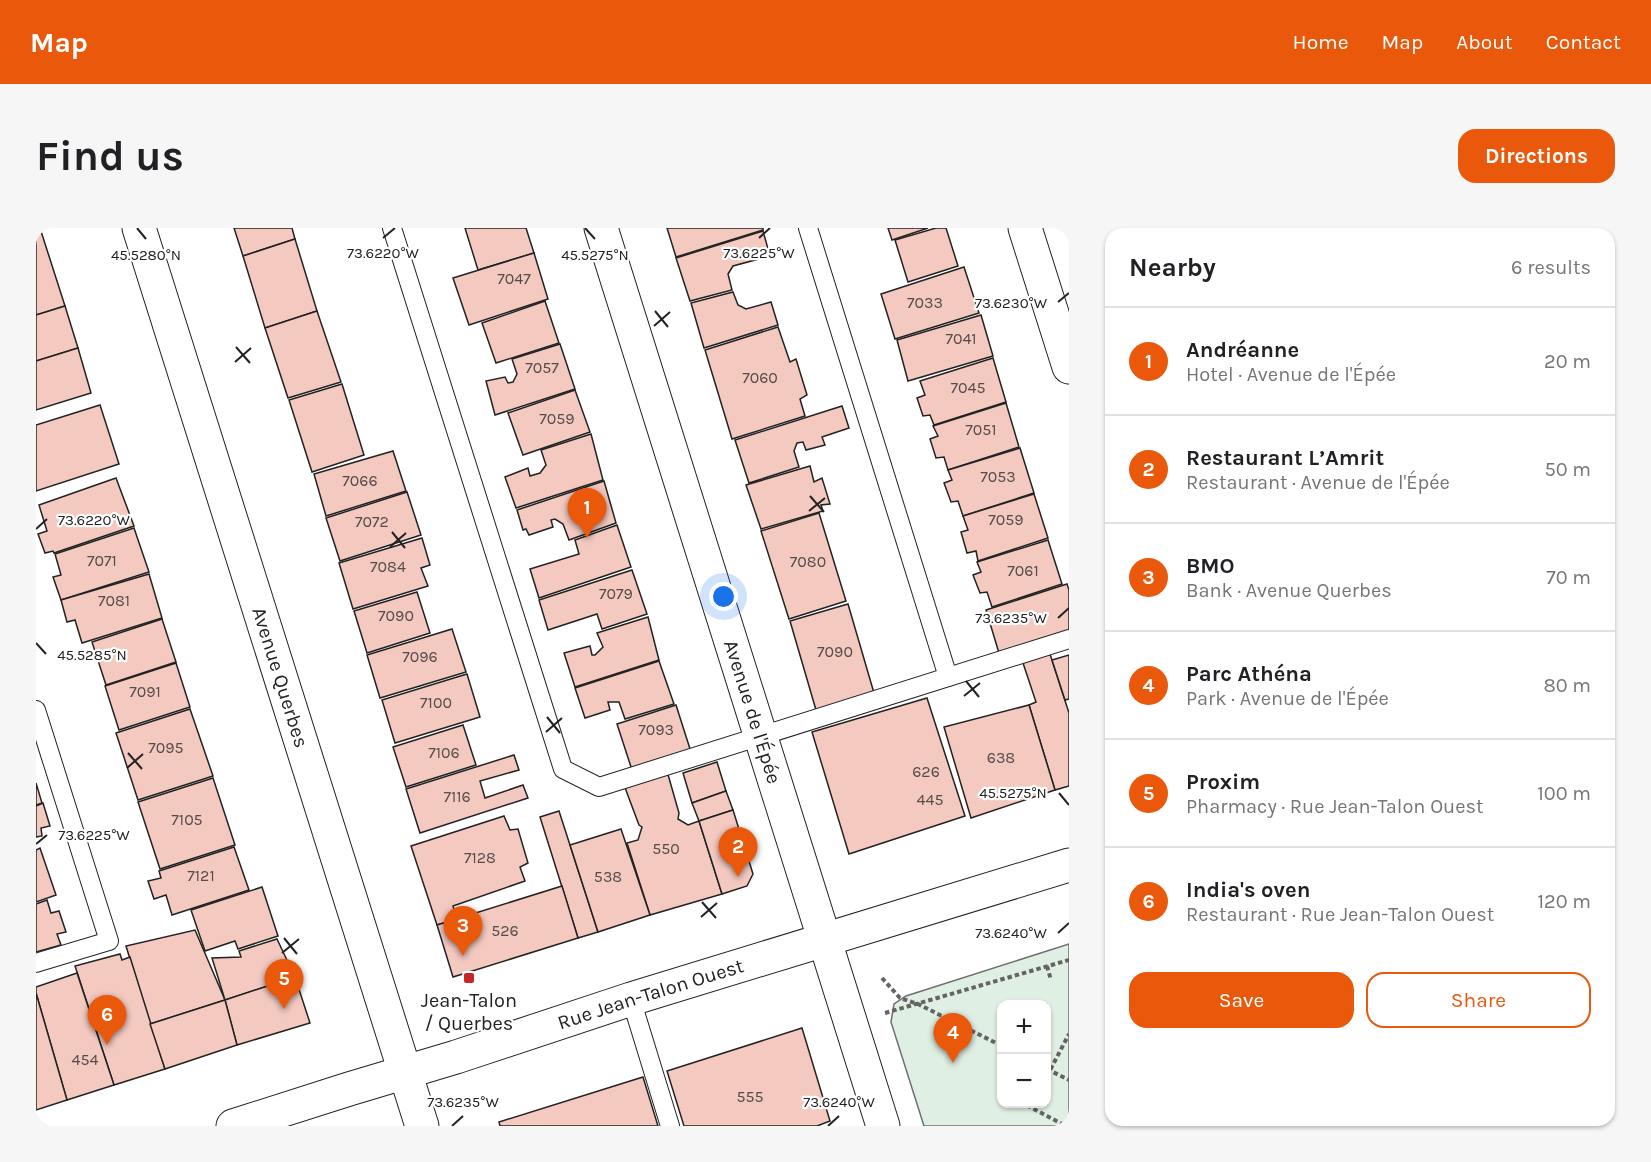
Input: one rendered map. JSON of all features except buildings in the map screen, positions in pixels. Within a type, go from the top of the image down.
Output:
[{"type":"street","name":"Avenue Querbes","points":[[139,228],[422,1126]]},
{"type":"street","name":"Avenue de l'Épée","points":[[601,228],[883,1126]]},
{"type":"street","points":[[1025,228],[1069,367]]},
{"type":"street","name":"Rue Jean-Talon Ouest","points":[[232,1126],[405,1073],[631,999],[1069,865]]},
{"type":"lane","points":[[392,228],[563,769],[599,787],[1069,639]]},
{"type":"lane","points":[[808,228],[948,677]]},
{"type":"lane","points":[[36,710],[109,941],[36,963]]},
{"type":"lane","points":[[631,999],[670,1126]]},
{"type":"path","points":[[884,1014],[1069,960]]},
{"type":"path","points":[[1047,966],[1052,980]]},
{"type":"path","points":[[882,978],[900,998],[918,1004],[997,1044]]},
{"type":"path","points":[[1051,1064],[1069,1034]]},
{"type":"path","points":[[1051,1071],[1069,1080]]},
{"type":"path","points":[[1032,1108],[1066,1126],[1069,1120]]},
{"type":"green space","points":[[1069,944],[1069,1126],[924,1126],[891,1022],[894,1004],[906,996]]},
{"type":"place","name":"Andréanne","points":[[587,538]]},
{"type":"place","name":"Restaurant L’Amrit","points":[[738,877]]},
{"type":"place","name":"BMO","points":[[463,956]]},
{"type":"place","name":"Jean-Talon / Querbes","points":[[469,978]]},
{"type":"place","name":"Proxim","points":[[284,1009]]},
{"type":"place","name":"India's oven","points":[[107,1045]]},
{"type":"place","name":"Parc Athéna","points":[[953,1063]]}]
